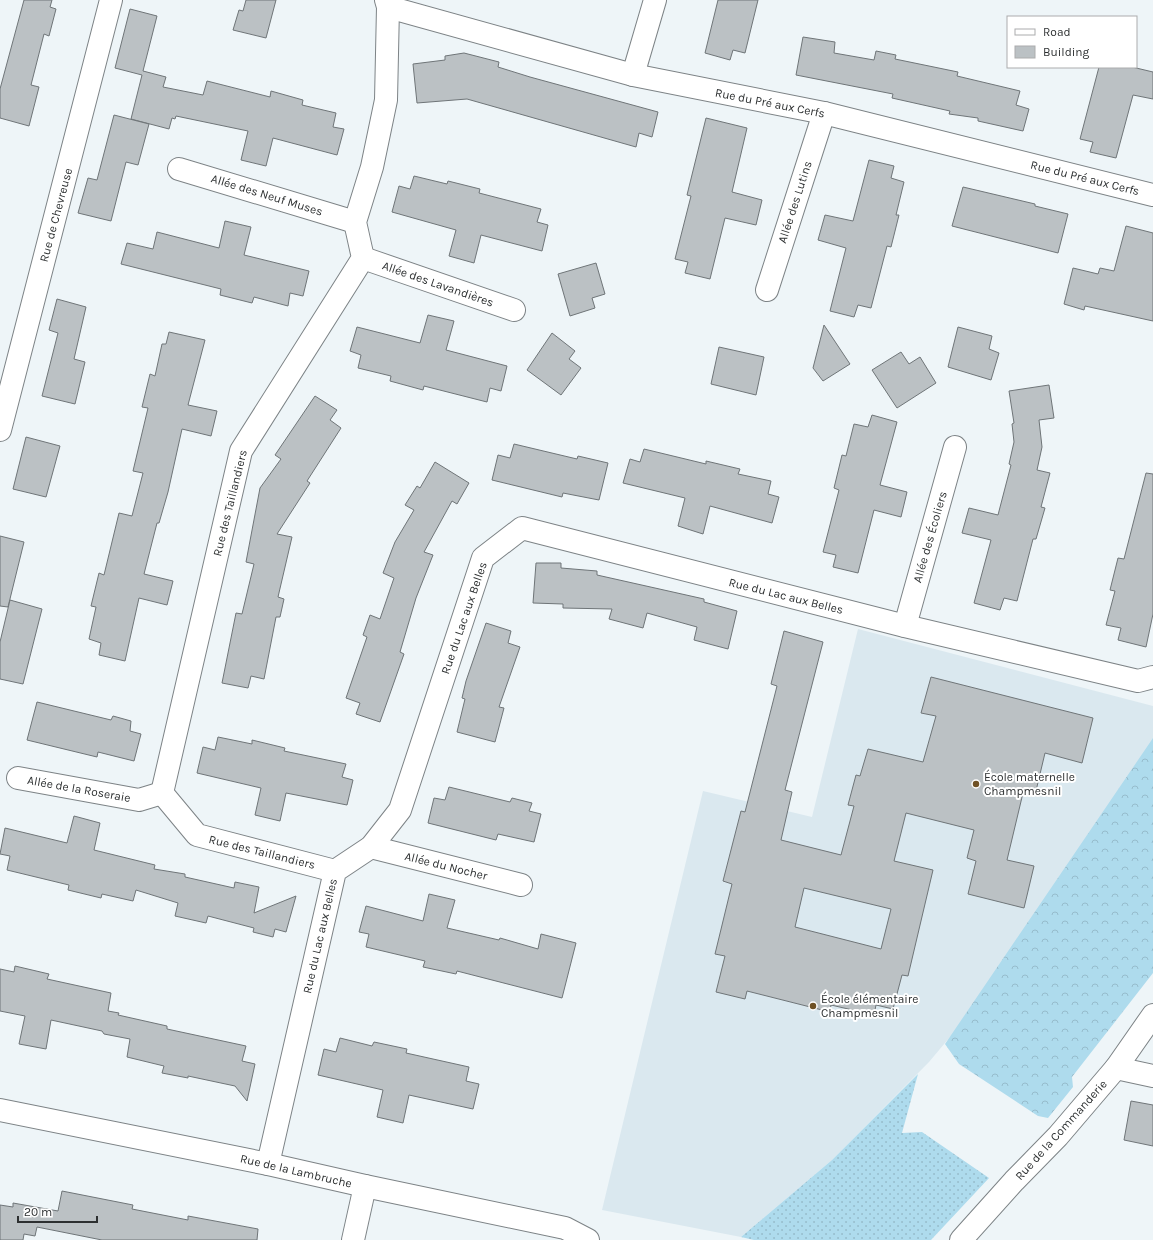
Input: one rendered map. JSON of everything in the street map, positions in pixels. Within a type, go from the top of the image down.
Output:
[{"type":"street","name":"Rue de Chevreuse","points":[[0,430],[111,0]]},
{"type":"street","points":[[632,76],[655,0]]},
{"type":"street","points":[[363,258],[355,222],[372,167],[386,100],[387,4]]},
{"type":"street","name":"Rue du Pré aux Cerfs","points":[[387,4],[632,76],[824,113],[1153,195]]},
{"type":"street","name":"Allée des Lutins","points":[[767,290],[824,113]]},
{"type":"street","name":"Allée des Neuf Muses","points":[[179,169],[355,222]]},
{"type":"street","name":"Allée des Lavandières","points":[[363,258],[514,310]]},
{"type":"street","name":"Rue des Taillandiers","points":[[335,870],[197,836],[162,793],[241,450],[363,258]]},
{"type":"street","name":"Allée des Écoliers","points":[[906,626],[955,447]]},
{"type":"street","name":"Rue du Lac aux Belles","points":[[268,1164],[335,870],[371,847],[400,810],[483,558],[522,528],[906,626],[1138,681],[1153,677]]},
{"type":"street","name":"Allée de la Roseraie","points":[[18,778],[139,800],[162,793]]},
{"type":"street","name":"Allée du Nocher","points":[[371,847],[521,885]]},
{"type":"street","name":"Rue de la Commanderie","points":[[961,1240],[1014,1181],[1058,1136],[1116,1068],[1153,1015]]},
{"type":"street","points":[[1116,1068],[1153,1076]]},
{"type":"street","name":"Rue de la Lambruche","points":[[0,1110],[268,1164],[565,1228],[588,1240]]},
{"type":"street","points":[[352,1240],[365,1186]]},
{"type":"shaded area","name":"École élémentaire Champmesnil","points":[[858,629],[1153,706],[1153,751],[1007,969],[929,1062],[832,1160],[741,1237],[602,1210],[703,791],[812,817]]},
{"type":"green space","points":[[1153,738],[1153,973],[1072,1077],[1073,1087],[1048,1118],[1038,1116],[959,1064],[945,1044]]},
{"type":"green space","points":[[918,1074],[902,1133],[922,1132],[989,1178],[931,1240],[754,1240],[741,1237],[832,1160]]},
{"type":"building","points":[[24,0],[52,0],[50,7],[56,9],[49,36],[44,34],[31,85],[39,87],[29,126],[0,118],[0,89]]},
{"type":"building","points":[[246,0],[276,0],[266,38],[233,30],[239,10],[243,11]]},
{"type":"building","points":[[718,0],[758,0],[745,53],[733,50],[730,60],[705,53]]},
{"type":"building","points":[[130,9],[157,16],[143,71],[166,77],[163,87],[203,95],[207,81],[270,97],[271,91],[303,100],[302,105],[336,113],[333,127],[344,129],[337,155],[273,138],[266,166],[241,160],[248,131],[176,116],[175,119],[172,118],[169,129],[131,119],[142,75],[115,68]]},
{"type":"building","points":[[803,37],[835,42],[834,53],[874,60],[876,51],[896,55],[895,59],[958,72],[957,76],[1020,91],[1016,105],[1029,109],[1023,131],[978,121],[978,118],[949,114],[950,111],[892,98],[893,94],[796,75]]},
{"type":"building","points":[[464,53],[499,62],[498,67],[530,77],[658,112],[652,137],[639,133],[636,147],[467,99],[417,103],[413,64],[445,60],[445,56]]},
{"type":"building","points":[[1099,68],[1136,68],[1153,72],[1153,99],[1133,95],[1116,158],[1090,152],[1093,142],[1080,139]]},
{"type":"building","points":[[114,115],[149,124],[138,165],[126,162],[111,221],[78,213],[88,178],[97,180]]},
{"type":"building","points":[[706,118],[747,128],[732,192],[762,200],[756,225],[725,218],[710,279],[685,273],[688,262],[675,259],[691,196],[687,195]]},
{"type":"building","points":[[869,160],[894,166],[891,178],[904,182],[896,215],[899,215],[891,247],[887,246],[871,308],[858,305],[854,317],[830,311],[846,248],[818,240],[825,215],[853,221]]},
{"type":"building","points":[[414,176],[447,184],[448,181],[480,189],[479,193],[541,209],[537,222],[548,225],[542,251],[481,235],[474,263],[449,256],[456,230],[392,212],[399,186],[410,189]]},
{"type":"building","points":[[963,187],[1035,204],[1035,206],[1068,214],[1058,253],[952,226]]},
{"type":"building","points":[[225,221],[251,227],[244,255],[309,271],[303,296],[290,293],[288,306],[254,297],[252,303],[220,295],[221,289],[121,264],[127,243],[153,249],[157,232],[219,248]]},
{"type":"building","points":[[1126,226],[1153,233],[1153,321],[1085,306],[1084,310],[1064,304],[1073,268],[1098,274],[1100,268],[1114,271]]},
{"type":"building","points":[[596,263],[605,294],[592,298],[595,308],[570,316],[558,274]]},
{"type":"building","points":[[57,299],[86,307],[74,359],[85,362],[75,404],[42,396],[58,333],[49,330]]},
{"type":"building","points":[[428,315],[454,321],[446,350],[507,366],[501,391],[490,388],[487,402],[424,386],[423,390],[390,381],[391,376],[358,368],[361,355],[350,351],[357,327],[420,343]]},
{"type":"building","points":[[824,325],[850,364],[823,381],[813,368]]},
{"type":"building","points":[[958,327],[992,336],[989,349],[999,353],[991,380],[948,367]]},
{"type":"building","points":[[169,332],[205,340],[188,405],[217,411],[211,436],[182,429],[168,492],[159,523],[157,523],[144,574],[173,581],[167,605],[139,598],[125,661],[99,655],[101,643],[89,639],[96,607],[91,606],[99,573],[104,575],[119,513],[132,516],[143,473],[133,471],[148,408],[142,407],[150,374],[155,376],[162,344],[166,344]]},
{"type":"building","points":[[552,333],[575,351],[569,359],[581,368],[561,395],[527,370]]},
{"type":"building","points":[[719,347],[764,357],[756,395],[711,384]]},
{"type":"building","points":[[901,352],[909,364],[920,357],[936,383],[897,408],[872,370]]},
{"type":"building","points":[[1049,385],[1054,418],[1039,420],[1042,447],[1037,470],[1050,473],[1041,507],[1045,508],[1036,539],[1033,539],[1017,601],[1004,598],[1000,610],[974,603],[991,540],[962,533],[969,508],[998,515],[1011,465],[1009,464],[1014,442],[1012,424],[1014,423],[1009,391]]},
{"type":"building","points":[[315,396],[337,410],[330,420],[341,428],[307,481],[310,483],[277,534],[292,537],[278,597],[284,599],[280,617],[276,617],[264,679],[251,676],[248,688],[222,683],[236,613],[242,614],[254,564],[246,562],[260,488],[281,459],[275,455]]},
{"type":"building","points":[[872,415],[897,422],[880,485],[907,492],[901,517],[874,510],[858,573],[833,567],[836,555],[823,552],[839,490],[834,488],[842,455],[846,456],[854,424],[868,427]]},
{"type":"building","points":[[26,437],[60,446],[46,497],[13,489]]},
{"type":"building","points":[[514,444],[577,459],[578,456],[608,463],[599,500],[563,493],[562,497],[492,480],[498,455],[510,458]]},
{"type":"building","points":[[644,449],[706,464],[706,461],[740,469],[738,474],[771,481],[768,494],[779,497],[772,523],[710,506],[703,534],[678,526],[685,498],[623,483],[630,459],[640,462]]},
{"type":"building","points":[[435,462],[469,483],[457,504],[452,501],[424,552],[433,555],[416,598],[400,652],[404,654],[380,722],[356,714],[360,703],[346,698],[367,637],[363,635],[370,615],[380,619],[394,578],[383,573],[395,542],[414,510],[405,505],[417,486],[420,488]]},
{"type":"building","points":[[1146,473],[1153,474],[1153,614],[1146,647],[1118,640],[1121,628],[1106,625],[1115,591],[1110,590],[1118,558],[1124,559]]},
{"type":"building","points":[[0,536],[24,542],[8,607],[0,606]]},
{"type":"building","points":[[536,563],[561,563],[561,568],[597,571],[597,575],[704,599],[704,602],[737,611],[728,649],[694,640],[697,627],[647,613],[643,628],[609,619],[612,609],[563,608],[563,604],[533,603]]},
{"type":"building","points":[[10,600],[42,609],[23,684],[0,679],[0,642]]},
{"type":"building","points":[[486,623],[511,631],[508,643],[520,647],[499,707],[504,708],[495,742],[457,732],[465,699],[462,698],[466,681]]},
{"type":"building","points":[[784,631],[823,642],[785,790],[792,792],[781,840],[841,855],[854,806],[848,805],[856,775],[860,776],[868,749],[923,762],[936,716],[921,713],[931,677],[1093,718],[1082,763],[1045,753],[1035,795],[1023,793],[1007,860],[1034,866],[1024,908],[968,894],[976,861],[967,858],[974,830],[906,813],[894,861],[933,870],[908,976],[902,975],[893,1009],[876,1005],[874,1015],[831,1005],[830,1012],[747,991],[745,999],[716,992],[725,956],[715,954],[732,884],[723,881],[741,811],[745,812],[777,686],[771,684]],"holes":[[[804,888],[891,909],[881,949],[795,927]]]},
{"type":"building","points":[[37,702],[111,720],[113,716],[131,721],[130,731],[141,734],[134,761],[98,752],[97,757],[27,740]]},
{"type":"building","points":[[218,737],[252,744],[252,740],[285,748],[284,751],[346,764],[342,777],[353,780],[347,805],[286,793],[280,821],[255,815],[261,788],[197,773],[203,747],[215,750]]},
{"type":"building","points":[[449,787],[510,802],[512,798],[532,803],[529,811],[541,814],[534,842],[498,834],[496,840],[428,823],[434,798],[445,800]]},
{"type":"building","points":[[74,816],[100,823],[94,850],[155,865],[154,869],[185,874],[185,877],[234,888],[235,882],[259,887],[254,913],[296,896],[286,932],[275,929],[273,937],[253,932],[254,928],[208,916],[206,923],[175,916],[178,903],[136,890],[133,901],[102,894],[101,898],[68,890],[69,885],[7,870],[10,856],[0,854],[5,828],[67,843]]},
{"type":"building","points":[[429,894],[455,900],[447,928],[499,940],[500,938],[538,949],[541,934],[576,943],[562,998],[457,971],[456,974],[423,967],[425,961],[366,947],[369,934],[359,932],[366,906],[423,921]]},
{"type":"building","points":[[15,966],[49,974],[47,979],[111,993],[108,1011],[119,1013],[118,1015],[167,1026],[167,1029],[246,1046],[242,1061],[255,1064],[247,1101],[235,1086],[188,1076],[188,1078],[162,1073],[164,1066],[127,1057],[130,1039],[104,1034],[102,1031],[51,1020],[46,1049],[19,1044],[25,1016],[0,1011],[0,969],[14,972]]},
{"type":"building","points":[[340,1038],[372,1046],[374,1042],[407,1049],[406,1053],[469,1067],[466,1081],[479,1084],[473,1109],[409,1095],[403,1123],[377,1117],[383,1090],[318,1075],[324,1049],[336,1052]]},
{"type":"building","points":[[1131,1101],[1153,1105],[1153,1146],[1124,1140]]},
{"type":"building","points":[[62,1191],[133,1205],[132,1209],[188,1220],[188,1216],[258,1229],[257,1240],[102,1240],[37,1227],[35,1236],[24,1234],[23,1240],[0,1240],[0,1205],[13,1207],[13,1203],[58,1211]]},
{"type":"place","name":"École maternelle Champmesnil","points":[[976,784]]},
{"type":"place","name":"École élémentaire Champmesnil","points":[[813,1006]]}]
